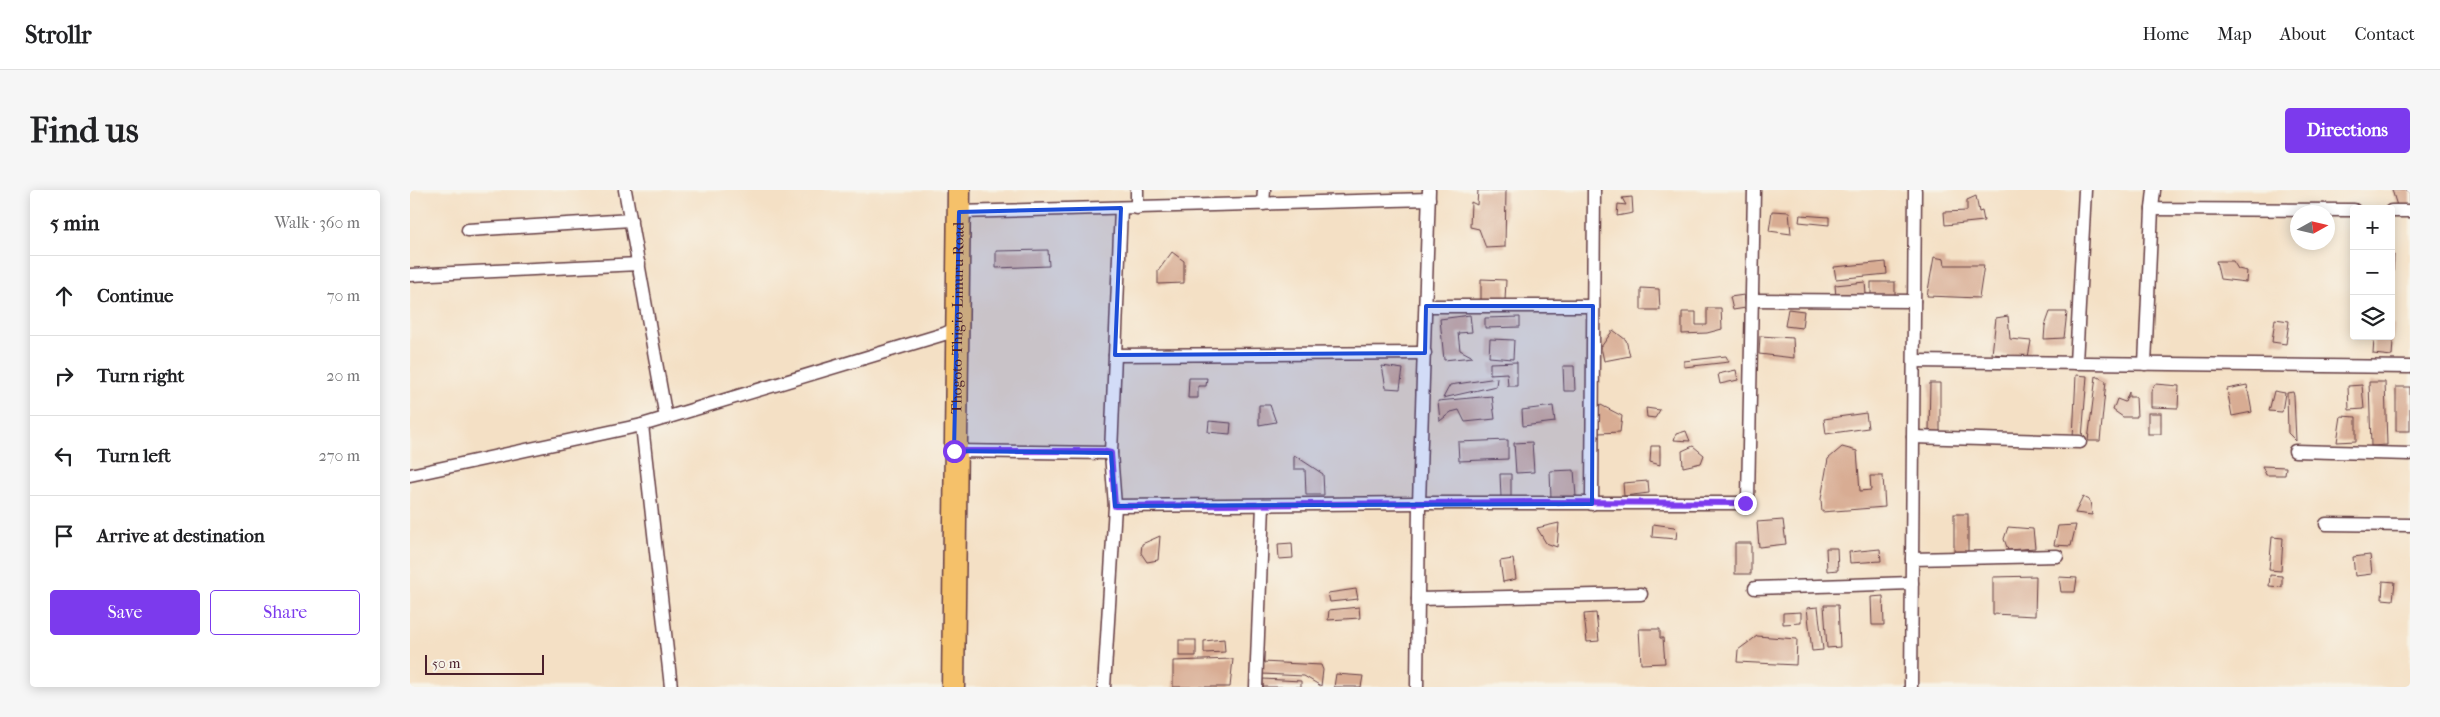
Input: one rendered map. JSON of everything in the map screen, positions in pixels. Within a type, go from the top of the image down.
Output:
[{"type":"highway","name":"Thogoto-Thigio-Limuru Road","points":[[953,687],[954,451],[959,201]]},
{"type":"street","points":[[625,190],[666,418]]},
{"type":"street","points":[[1137,190],[1137,208]]},
{"type":"street","points":[[1263,204],[1264,190]]},
{"type":"street","points":[[1592,504],[1594,190]]},
{"type":"street","points":[[1115,506],[1418,503],[1745,503],[1748,500],[1754,190]]},
{"type":"street","points":[[1911,687],[1915,190]]},
{"type":"street","points":[[2076,363],[2084,190]]},
{"type":"street","points":[[2146,364],[2154,190]]},
{"type":"street","points":[[959,201],[1137,208],[1263,204],[1429,195],[1425,353],[1418,503],[1417,687]]},
{"type":"street","points":[[1104,687],[1115,506],[1111,453],[1121,208]]},
{"type":"street","points":[[2152,209],[2350,210]]},
{"type":"street","points":[[2395,211],[2410,211]]},
{"type":"street","points":[[468,230],[631,220]]},
{"type":"street","points":[[410,275],[639,264]]},
{"type":"street","points":[[1752,300],[1914,300]]},
{"type":"street","points":[[1426,306],[1593,306]]},
{"type":"street","points":[[410,475],[642,425],[944,334],[957,328]]},
{"type":"street","points":[[1115,355],[1425,353]]},
{"type":"street","points":[[1914,361],[2410,367]]},
{"type":"street","points":[[642,425],[671,687]]},
{"type":"street","points":[[1913,437],[2080,442]]},
{"type":"street","points":[[954,451],[1102,451],[1111,453]]},
{"type":"street","points":[[2295,452],[2410,454]]},
{"type":"street","points":[[1256,687],[1263,505]]},
{"type":"street","points":[[2326,524],[2410,525]]},
{"type":"street","points":[[1912,559],[2057,556]]},
{"type":"street","points":[[1755,588],[1912,583]]},
{"type":"street","points":[[1418,599],[1641,594]]},
{"type":"highlighted area","points":[[1121,208],[1115,355],[1425,353],[1426,306],[1593,306],[1592,504],[1115,506],[1111,453],[954,451],[959,212]]},
{"type":"building","points":[[1478,190],[1506,190],[1505,247],[1486,248],[1479,229],[1470,227],[1471,202],[1477,205]]},
{"type":"building","points":[[2392,190],[2410,190],[2410,206],[2398,209]]},
{"type":"building","points":[[1976,196],[1979,212],[1982,211],[1984,221],[1945,225],[1944,212],[1967,211],[1967,200]]},
{"type":"building","points":[[1632,197],[1633,213],[1617,216],[1618,204],[1626,205],[1622,198]]},
{"type":"building","points":[[1772,211],[1789,212],[1791,234],[1769,231]]},
{"type":"building","points":[[1800,215],[1829,217],[1829,225],[1799,222]]},
{"type":"building","points":[[1048,250],[1049,266],[996,268],[996,251]]},
{"type":"building","points":[[1172,252],[1184,261],[1184,283],[1158,284],[1158,271]]},
{"type":"building","points":[[1934,257],[1944,259],[1945,265],[1984,265],[1979,298],[1927,296]]},
{"type":"building","points":[[2216,261],[2233,261],[2238,269],[2247,271],[2246,282],[2220,279]]},
{"type":"building","points":[[1886,262],[1887,274],[1836,279],[1834,267]]},
{"type":"building","points":[[1481,279],[1506,280],[1505,301],[1481,301]]},
{"type":"building","points":[[1865,282],[1866,294],[1836,297],[1835,285]]},
{"type":"building","points":[[1871,282],[1895,282],[1895,295],[1871,295]]},
{"type":"building","points":[[1641,288],[1659,289],[1660,310],[1641,310]]},
{"type":"building","points":[[1744,295],[1746,308],[1733,310],[1730,297]]},
{"type":"building","points":[[1707,308],[1721,308],[1722,329],[1707,333],[1682,334],[1682,312],[1696,312],[1696,325],[1707,325]]},
{"type":"building","points":[[1788,309],[1804,311],[1802,328],[1785,326]]},
{"type":"building","points":[[2050,312],[2067,312],[2064,338],[2044,339],[2045,326]]},
{"type":"building","points":[[1470,315],[1472,332],[1458,333],[1460,350],[1473,357],[1444,360],[1440,319]]},
{"type":"building","points":[[2008,316],[2010,339],[2031,341],[2028,357],[1992,354],[1996,318]]},
{"type":"building","points":[[1520,317],[1520,327],[1485,328],[1485,318]]},
{"type":"building","points":[[2275,319],[2289,321],[2286,344],[2272,342]]},
{"type":"building","points":[[1613,330],[1626,340],[1630,356],[1604,361],[1601,347]]},
{"type":"building","points":[[1760,336],[1793,338],[1794,358],[1759,354]]},
{"type":"building","points":[[1490,339],[1514,340],[1513,359],[1489,357]]},
{"type":"building","points":[[2374,340],[2393,340],[2392,356],[2373,354]]},
{"type":"building","points":[[1726,356],[1729,362],[1684,367],[1684,361]]},
{"type":"building","points":[[1517,362],[1517,386],[1508,386],[1507,373],[1490,374],[1490,363]]},
{"type":"building","points":[[1382,366],[1403,369],[1400,389],[1386,388]]},
{"type":"building","points":[[1563,366],[1574,366],[1575,391],[1564,391]]},
{"type":"building","points":[[1736,370],[1738,380],[1720,384],[1718,374]]},
{"type":"building","points":[[2076,375],[2087,376],[2082,438],[2073,438]]},
{"type":"building","points":[[2096,376],[2106,381],[2100,441],[2088,441]]},
{"type":"building","points":[[1189,378],[1207,378],[1206,386],[1198,386],[1198,398],[1188,398]]},
{"type":"building","points":[[1497,378],[1496,386],[1443,398],[1450,385]]},
{"type":"building","points":[[2369,382],[2385,382],[2387,445],[2371,446]]},
{"type":"building","points":[[1930,383],[1940,383],[1940,432],[1929,431]]},
{"type":"building","points":[[2155,384],[2179,386],[2178,408],[2151,407],[2151,391]]},
{"type":"building","points":[[2247,385],[2252,412],[2232,416],[2227,389]]},
{"type":"building","points":[[2362,385],[2364,409],[2349,410],[2348,386]]},
{"type":"building","points":[[2396,387],[2410,387],[2410,431],[2396,431]]},
{"type":"building","points":[[2274,391],[2285,393],[2282,412],[2269,411]]},
{"type":"building","points":[[2129,392],[2129,397],[2136,397],[2137,417],[2123,417],[2113,410],[2117,399],[2125,402]]},
{"type":"building","points":[[2293,392],[2296,441],[2288,433],[2287,393]]},
{"type":"building","points":[[1492,396],[1495,419],[1465,422],[1459,410],[1451,412],[1440,421],[1438,401]]},
{"type":"building","points":[[1599,404],[1622,416],[1620,432],[1599,433]]},
{"type":"building","points":[[1259,405],[1270,405],[1276,422],[1259,425]]},
{"type":"building","points":[[1553,406],[1555,422],[1523,426],[1522,410]]},
{"type":"building","points":[[1646,408],[1660,410],[1655,418],[1647,417]]},
{"type":"building","points":[[1866,413],[1868,428],[1826,434],[1824,419]]},
{"type":"building","points":[[2148,413],[2161,413],[2161,434],[2148,434]]},
{"type":"building","points":[[2341,416],[2356,417],[2356,441],[2337,442]]},
{"type":"building","points":[[1209,421],[1231,423],[1230,434],[1208,432]]},
{"type":"building","points":[[1686,431],[1690,441],[1674,440],[1676,434]]},
{"type":"building","points":[[1508,440],[1508,459],[1459,461],[1458,442]]},
{"type":"building","points":[[1532,442],[1534,472],[1516,473],[1514,443]]},
{"type":"building","points":[[1651,446],[1660,446],[1660,465],[1650,462]]},
{"type":"building","points":[[1693,446],[1704,455],[1701,463],[1683,467],[1682,451]]},
{"type":"building","points":[[1842,447],[1857,451],[1860,491],[1871,490],[1870,476],[1883,476],[1885,507],[1822,512],[1821,499],[1828,459]]},
{"type":"building","points":[[1294,455],[1323,474],[1324,495],[1306,495],[1305,469],[1294,469]]},
{"type":"building","points":[[2262,466],[2286,467],[2285,475],[2266,475]]},
{"type":"building","points":[[1574,470],[1576,497],[1551,498],[1550,471]]},
{"type":"building","points":[[1500,474],[1511,474],[1511,497],[1501,497]]},
{"type":"building","points":[[1648,481],[1649,493],[1624,496],[1623,483]]},
{"type":"building","points":[[2083,497],[2090,501],[2092,515],[2075,513]]},
{"type":"building","points":[[1954,514],[1968,514],[1968,554],[1954,554]]},
{"type":"building","points":[[1783,520],[1786,544],[1759,547],[1757,522]]},
{"type":"building","points":[[1559,523],[1557,547],[1546,543],[1537,528]]},
{"type":"building","points":[[1653,524],[1674,527],[1677,530],[1676,539],[1652,537]]},
{"type":"building","points":[[2076,525],[2071,546],[2054,545],[2058,526]]},
{"type":"building","points":[[2008,527],[2033,529],[2035,548],[2008,550],[2004,539]]},
{"type":"building","points":[[1160,536],[1158,560],[1147,562],[1141,553],[1142,544]]},
{"type":"building","points":[[2272,537],[2283,538],[2281,571],[2269,570]]},
{"type":"building","points":[[1292,543],[1293,558],[1279,559],[1278,544]]},
{"type":"building","points":[[1735,543],[1751,543],[1751,574],[1735,574]]},
{"type":"building","points":[[1826,548],[1837,548],[1838,570],[1827,571]]},
{"type":"building","points":[[1880,549],[1881,561],[1850,563],[1849,552]]},
{"type":"building","points":[[2370,555],[2372,574],[2355,576],[2353,557]]},
{"type":"building","points":[[1513,559],[1516,579],[1503,582],[1500,561]]},
{"type":"building","points":[[2270,575],[2282,576],[2282,587],[2269,586]]},
{"type":"building","points":[[2036,576],[2035,616],[1993,614],[1993,577]]},
{"type":"building","points":[[2059,577],[2077,578],[2075,592],[2061,592]]},
{"type":"building","points":[[2383,581],[2395,582],[2393,600],[2382,599]]},
{"type":"building","points":[[1356,589],[1358,599],[1330,602],[1328,593]]},
{"type":"building","points":[[1883,596],[1884,625],[1872,625],[1871,597]]},
{"type":"building","points":[[1824,605],[1838,605],[1840,647],[1827,648]]},
{"type":"building","points":[[1359,607],[1360,618],[1328,620],[1329,610]]},
{"type":"building","points":[[1818,607],[1823,650],[1812,651],[1807,608]]},
{"type":"building","points":[[1801,612],[1801,623],[1783,624],[1783,613]]},
{"type":"building","points":[[1596,613],[1599,641],[1587,642],[1584,614]]},
{"type":"building","points":[[1639,629],[1660,629],[1660,638],[1663,638],[1665,663],[1641,664]]},
{"type":"building","points":[[1757,636],[1797,639],[1796,665],[1737,662],[1738,650]]},
{"type":"building","points":[[1224,639],[1225,652],[1204,653],[1204,641]]},
{"type":"building","points":[[1179,640],[1196,640],[1196,656],[1179,656]]},
{"type":"building","points":[[1233,659],[1230,687],[1173,687],[1173,661]]},
{"type":"building","points":[[1262,662],[1321,665],[1323,670],[1321,686],[1304,676],[1262,674]]},
{"type":"building","points":[[1336,674],[1363,676],[1361,687],[1334,687]]},
{"type":"building","points":[[1263,679],[1301,681],[1301,687],[1263,687]]},
{"type":"route","points":[[954,451],[1102,451],[1111,453],[1115,506],[1538,502],[1584,504],[1745,503]]}]
